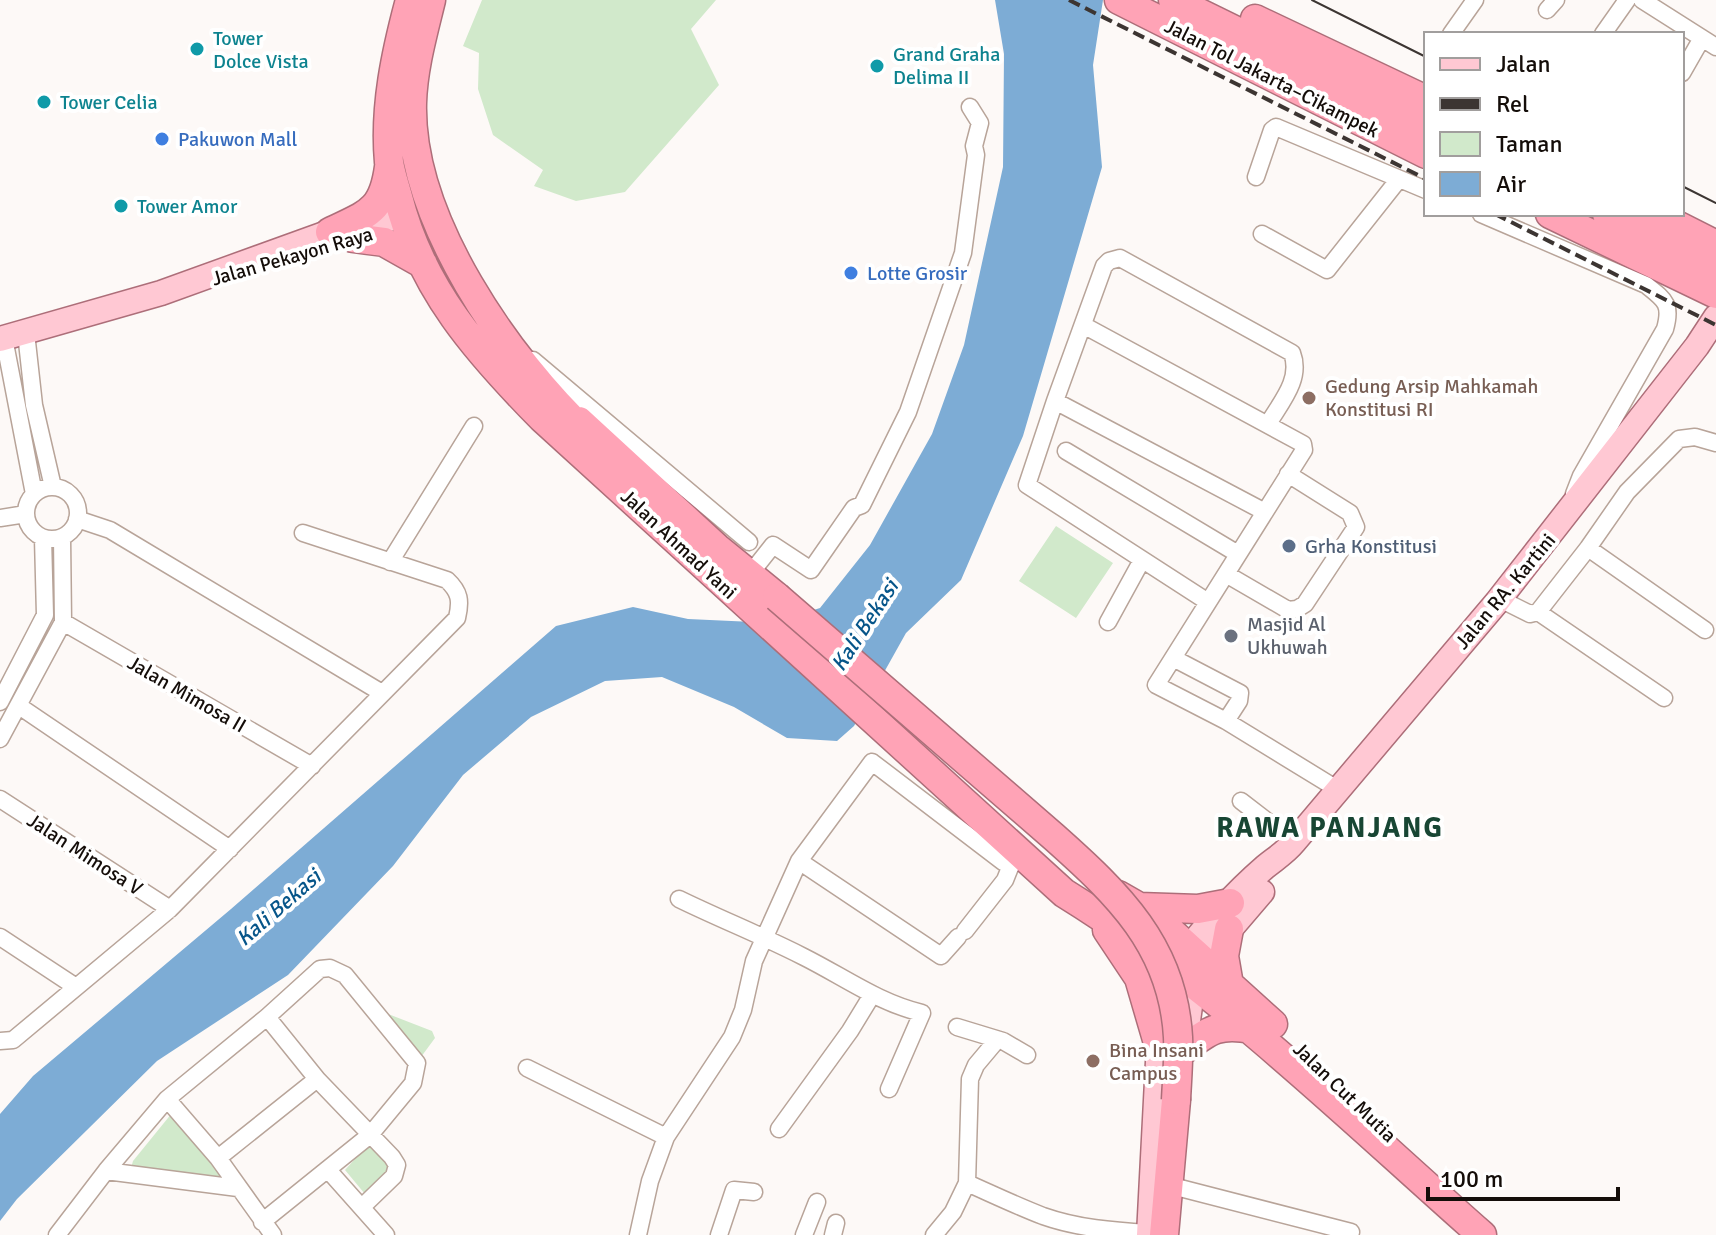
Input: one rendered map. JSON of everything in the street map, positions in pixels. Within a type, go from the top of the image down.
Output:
[{"type":"highway","name":"Jalan Ahmad Yani","points":[[410,0],[390,96],[389,163],[403,216],[447,310],[489,365],[542,418],[766,604]]},
{"type":"highway","name":"Jalan Ahmad Yani","points":[[431,0],[412,101],[416,153],[429,198],[463,275],[507,344],[573,421],[887,721],[1014,857],[1064,893],[1189,966]]},
{"type":"highway","name":"Jalan Tol Jakarta–Cikampek","points":[[1119,0],[1424,153]]},
{"type":"highway","points":[[1173,0],[1424,123]]},
{"type":"highway","points":[[1214,0],[1424,99]]},
{"type":"highway","points":[[1249,0],[1424,85]]},
{"type":"highway","points":[[424,33],[401,102],[400,129],[407,198],[403,216],[414,220],[425,233],[443,264],[463,275]]},
{"type":"highway","points":[[341,235],[371,212],[385,192],[389,163]]},
{"type":"highway","points":[[1684,211],[1716,227]]},
{"type":"highway","points":[[1554,216],[1716,294]]},
{"type":"highway","points":[[1611,216],[1716,268]]},
{"type":"highway","points":[[1659,216],[1716,245]]},
{"type":"highway","points":[[341,235],[384,242],[423,264]]},
{"type":"highway","points":[[493,319],[580,422],[679,514],[750,574],[766,604],[1074,855],[1125,906],[1148,937],[1166,974],[1178,1039],[1176,1100],[1154,1234]]},
{"type":"highway","name":"Jalan Ahmad Yani","points":[[887,721],[1085,873],[1139,907],[1189,966]]},
{"type":"highway","points":[[1139,907],[1198,909],[1230,916],[1224,956],[1229,985]]},
{"type":"highway","points":[[1096,912],[1139,978],[1171,1051],[1215,1027],[1232,1025],[1253,1030]]},
{"type":"highway","name":"Jalan Cut Mutia","points":[[1189,966],[1229,985],[1309,1056],[1385,1132],[1502,1235]]},
{"type":"highway","name":"Jalan Cut Mutia","points":[[1189,966],[1253,1030],[1482,1235]]},
{"type":"main road","name":"Jalan Pekayon Raya","points":[[10,337],[403,216]]},
{"type":"main road","name":"Jalan RA. Kartini","points":[[1189,966],[1230,916],[1275,876],[1288,849],[1500,599],[1697,346],[1716,317]]},
{"type":"main road","points":[[1154,1234],[1171,1051],[1189,966]]},
{"type":"main road","points":[[1171,1051],[1180,1188],[1178,1235]]},
{"type":"street","points":[[1452,32],[1475,0]]},
{"type":"street","points":[[1604,32],[1627,0]]},
{"type":"street","points":[[1642,0],[1709,42],[1684,71]]},
{"type":"street","points":[[750,574],[773,545],[811,570],[854,508],[862,505],[908,412],[963,253],[976,155],[974,146],[980,123],[970,107]]},
{"type":"street","points":[[1256,177],[1272,130],[1276,127],[1424,189]]},
{"type":"street","points":[[1262,234],[1327,270],[1399,179]]},
{"type":"street","points":[[1486,216],[1646,285],[1665,300],[1669,314],[1665,329],[1581,476],[1566,517]]},
{"type":"street","points":[[1208,602],[1027,485],[1104,266],[1120,258],[1292,353],[1296,376],[1268,424]]},
{"type":"street","points":[[1083,325],[1303,444],[1304,450],[1156,685],[1226,721],[1337,789]]},
{"type":"street","points":[[10,337],[34,405],[53,487]]},
{"type":"street","points":[[10,337],[34,494]]},
{"type":"street","points":[[511,343],[749,542]]},
{"type":"street","points":[[1055,401],[1265,512]]},
{"type":"street","points":[[390,562],[474,426]]},
{"type":"street","points":[[1500,599],[1530,614],[1538,612],[1627,492],[1679,439],[1695,437],[1716,443]]},
{"type":"street","points":[[1066,451],[1238,554]]},
{"type":"street","points":[[1226,574],[1288,610],[1297,609],[1305,604],[1356,527],[1350,513],[1288,474]]},
{"type":"street","points":[[53,487],[64,490],[72,498],[77,508],[77,519],[69,533],[62,537],[43,538],[34,533],[26,514],[34,494],[53,487]]},
{"type":"street","points":[[0,518],[26,514]]},
{"type":"street","points":[[77,519],[110,530],[382,693]]},
{"type":"street","points":[[0,1041],[13,1040],[170,909],[457,618],[461,602],[456,589],[447,580],[303,533]]},
{"type":"street","points":[[0,739],[63,622],[62,537]]},
{"type":"street","points":[[0,702],[45,615],[43,538]]},
{"type":"street","points":[[1588,548],[1705,630]]},
{"type":"street","points":[[1108,622],[1142,560]]},
{"type":"street","points":[[1538,612],[1664,698]]},
{"type":"street","name":"Jalan Mimosa II","points":[[63,622],[312,766]]},
{"type":"street","points":[[31,644],[47,652]]},
{"type":"street","points":[[1173,658],[1240,693],[1239,701],[1226,721]]},
{"type":"street","points":[[19,706],[230,849]]},
{"type":"street","points":[[638,1235],[643,1206],[666,1137],[732,1037],[743,1010],[754,961],[799,861],[872,762],[1003,862],[1014,857]]},
{"type":"street","name":"Jalan Mimosa V","points":[[0,799],[170,909]]},
{"type":"street","points":[[1241,801],[1288,849]]},
{"type":"street","points":[[799,861],[941,956],[1005,880],[1014,857]]},
{"type":"street","points":[[679,899],[765,938],[872,995],[902,1009],[922,1013],[889,1089]]},
{"type":"street","points":[[0,937],[76,987]]},
{"type":"street","points":[[58,1234],[167,1099],[320,969],[330,968],[345,975],[417,1063],[413,1083],[370,1135],[268,1228],[218,1158],[167,1099]]},
{"type":"street","points":[[779,1129],[850,1031],[872,995]]},
{"type":"street","points":[[267,1017],[317,1079],[397,1165],[397,1171],[362,1207]]},
{"type":"street","points":[[957,1027],[1003,1041],[1027,1055]]},
{"type":"street","points":[[934,1235],[953,1212],[967,1183],[970,1079],[976,1065],[997,1040]]},
{"type":"street","points":[[527,1068],[666,1137]]},
{"type":"street","points":[[218,1158],[317,1079]]},
{"type":"street","points":[[106,1171],[238,1188]]},
{"type":"street","points":[[329,1171],[385,1235],[403,1235]]},
{"type":"street","points":[[967,1183],[1043,1216],[1113,1231],[1154,1234]]},
{"type":"street","points":[[1180,1188],[1351,1232]]},
{"type":"street","points":[[719,1235],[734,1190],[754,1192]]},
{"type":"street","points":[[804,1235],[817,1202]]},
{"type":"street","points":[[58,1234],[79,1235]]},
{"type":"green space","points":[[482,0],[716,0],[691,29],[719,85],[625,192],[576,201],[534,186],[543,170],[493,135],[478,89],[479,53],[463,46]]},
{"type":"green space","points":[[1056,526],[1113,563],[1076,618],[1019,581]]},
{"type":"green space","points":[[383,1012],[432,1031],[435,1038],[421,1057]]},
{"type":"green space","points":[[172,1113],[227,1181],[131,1168],[133,1161]]},
{"type":"green space","points":[[364,1149],[379,1149],[394,1163],[370,1200],[345,1170]]},
{"type":"water","name":"Kali Bekasi","points":[[995,0],[1103,0],[1093,65],[1102,167],[1023,436],[961,580],[906,633],[854,726],[837,741],[787,738],[734,707],[662,677],[605,681],[531,717],[463,775],[393,866],[288,975],[157,1061],[17,1199],[0,1221],[0,1114],[33,1076],[231,909],[556,626],[633,607],[688,619],[773,623],[820,608],[870,545],[932,434],[964,345],[1003,167],[1004,54]]},
{"type":"tram line","points":[[1312,0],[1424,56]]},
{"type":"tram line","points":[[1684,187],[1716,203]]},
{"type":"railway","points":[[1069,0],[1424,178]]},
{"type":"railway","points":[[1499,216],[1716,325]]},
{"type":"place","name":"Tower Dolce Vista","points":[[197,49]]},
{"type":"place","name":"Grand Graha Delima II","points":[[877,66]]},
{"type":"place","name":"Tower Celia","points":[[44,102]]},
{"type":"place","name":"Pakuwon Mall","points":[[162,139]]},
{"type":"place","name":"Tower Amor","points":[[121,206]]},
{"type":"place","name":"Lotte Grosir","points":[[851,273]]},
{"type":"place","name":"Gedung Arsip Mahkamah Konstitusi RI","points":[[1309,398]]},
{"type":"place","name":"Grha Konstitusi","points":[[1289,546]]},
{"type":"place","name":"Masjid Al Ukhuwah","points":[[1231,636]]},
{"type":"place","name":"Bina Insani Campus","points":[[1093,1061]]},
{"type":"district","name":"RAWA PANJANG","points":[[1330,827]]}]
